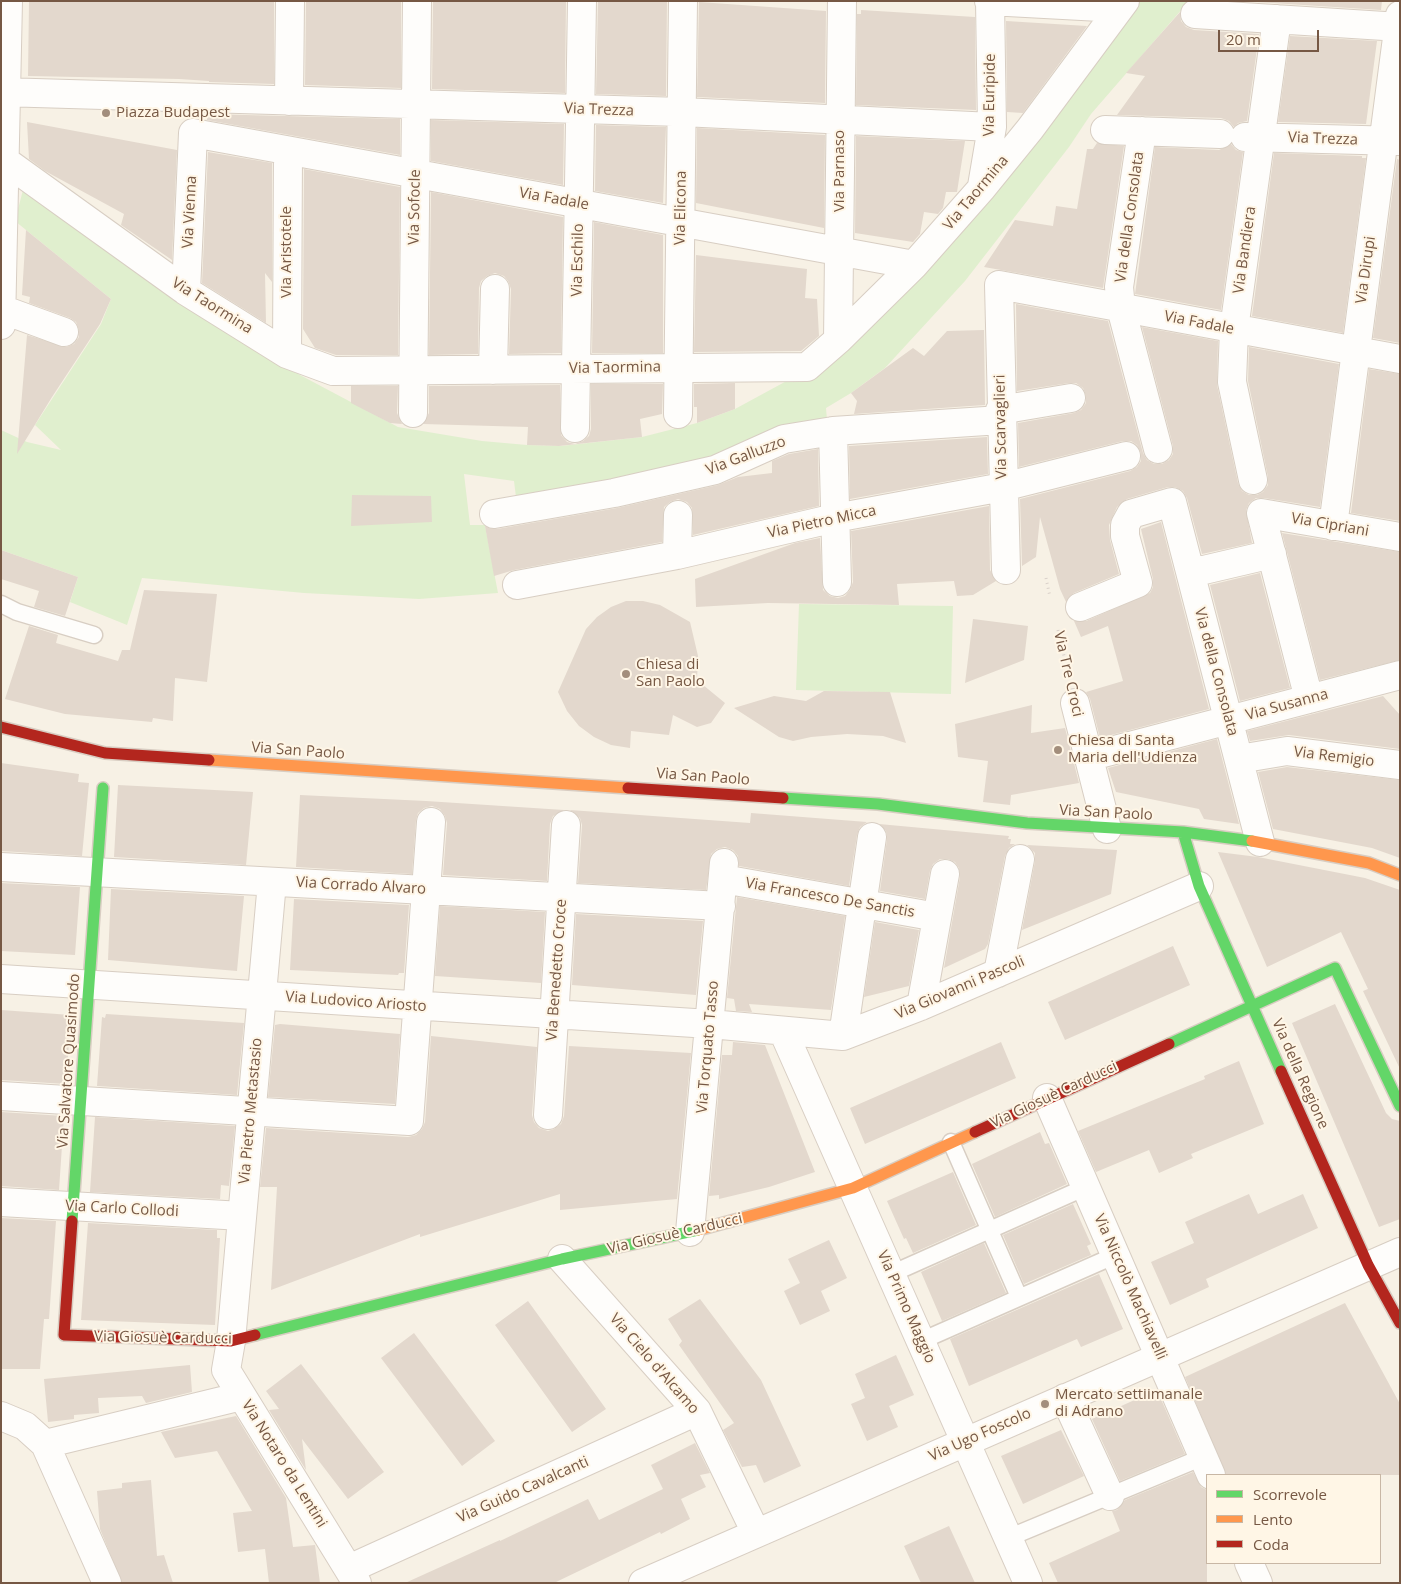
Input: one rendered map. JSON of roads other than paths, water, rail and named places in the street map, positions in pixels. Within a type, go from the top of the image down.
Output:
[{"type":"street","points":[[1,325],[4,92],[8,1]]},
{"type":"street","points":[[289,101],[290,1]]},
{"type":"street","name":"Via Sofocle","points":[[413,413],[417,1]]},
{"type":"street","name":"Via Eschilo","points":[[575,428],[582,110],[582,1]]},
{"type":"street","name":"Via Elicona","points":[[678,414],[683,1]]},
{"type":"street","name":"Via Parnaso","points":[[838,340],[842,1]]},
{"type":"street","points":[[990,1],[1122,5]]},
{"type":"street","name":"Via Euripide","points":[[982,188],[992,127],[990,1]]},
{"type":"street","name":"Via Taormina","points":[[3,160],[186,291],[287,354],[333,371],[807,367],[838,340],[914,265],[982,188],[1030,129],[1122,5]]},
{"type":"street","points":[[1195,14],[1292,14],[1399,23]]},
{"type":"street","name":"Via Bandiera","points":[[1253,480],[1232,382],[1242,136],[1292,14]]},
{"type":"street","name":"Via Dirupi","points":[[1333,526],[1356,351],[1391,141],[1399,23]]},
{"type":"street","name":"Via Trezza","points":[[4,92],[682,112],[992,127]]},
{"type":"street","name":"Via Trezza","points":[[1105,130],[1391,141]]},
{"type":"street","name":"Via della Consolata","points":[[1142,131],[1119,287],[1121,308],[1158,449]]},
{"type":"street","name":"Via Fadale","points":[[193,133],[914,265]]},
{"type":"street","name":"Via Vienna","points":[[186,291],[193,133]]},
{"type":"street","name":"Via Aristotele","points":[[287,354],[288,151]]},
{"type":"street","name":"Via Fadale","points":[[999,285],[1234,330],[1400,359]]},
{"type":"street","name":"Via Scarvaglieri","points":[[999,285],[1006,570]]},
{"type":"street","points":[[493,370],[495,289]]},
{"type":"street","points":[[1,309],[64,332]]},
{"type":"street","name":"Via Galluzzo","points":[[494,514],[614,493],[715,470],[784,440],[833,431],[1001,415],[1071,398]]},
{"type":"street","points":[[833,431],[837,582]]},
{"type":"street","name":"Via Pietro Micca","points":[[517,585],[677,555],[835,518],[1003,487],[1126,456]]},
{"type":"street","name":"Via della Consolata","points":[[1080,607],[1138,583],[1125,536],[1125,525],[1131,514],[1172,502],[1260,842]]},
{"type":"street","name":"Via Cipriani","points":[[1272,554],[1261,513],[1400,537]]},
{"type":"street","points":[[677,555],[678,515]]},
{"type":"street","points":[[1190,573],[1272,554],[1309,699]]},
{"type":"street","name":"Via Susanna","points":[[1088,757],[1309,699],[1395,683]]},
{"type":"street","name":"Via Tre Croci","points":[[1075,703],[1107,828]]},
{"type":"street","name":"Via San Paolo","points":[[1,727],[105,754],[878,804],[1027,823],[1183,832],[1260,842],[1369,863],[1400,875]]},
{"type":"street","name":"Via Remigio","points":[[1239,759],[1287,751],[1400,766]]},
{"type":"street","name":"Via Salvatore Quasimodo","points":[[64,1335],[103,788]]},
{"type":"street","points":[[1,1096],[409,1121],[431,822]]},
{"type":"street","name":"Via Benedetto Croce","points":[[548,1115],[566,825]]},
{"type":"street","name":"Via della Regione","points":[[1183,832],[1200,886],[1368,1265],[1400,1323]]},
{"type":"street","points":[[843,1036],[872,837]]},
{"type":"street","points":[[998,973],[1020,859]]},
{"type":"street","name":"Via Corrado Alvaro","points":[[1,867],[721,906]]},
{"type":"street","name":"Via Francesco De Sanctis","points":[[724,871],[863,904],[937,917]]},
{"type":"street","name":"Via Torquato Tasso","points":[[690,1232],[724,871]]},
{"type":"street","points":[[921,1006],[945,874]]},
{"type":"street","name":"Via Pietro Metastasio","points":[[231,1341],[272,882]]},
{"type":"street","name":"Via Giovanni Pascoli","points":[[710,1024],[843,1036],[921,1006],[1200,886]]},
{"type":"street","name":"Via Giosuè Carducci","points":[[64,1335],[231,1341],[562,1260],[690,1232],[853,1188],[1335,968],[1400,1106]]},
{"type":"street","name":"Via Ludovico Ariosto","points":[[1,979],[710,1024]]},
{"type":"street","name":"Via Primo Maggio","points":[[783,1031],[1028,1583]]},
{"type":"street","name":"Via Niccolò Machiavelli","points":[[1048,1098],[1207,1466]]},
{"type":"street","name":"Via Carlo Collodi","points":[[1,1202],[242,1216]]},
{"type":"street","name":"Via Ugo Foscolo","points":[[643,1583],[1400,1252]]},
{"type":"street","name":"Via Cielo d'Alcamo","points":[[562,1260],[697,1411],[756,1533]]},
{"type":"street","name":"Via Notaro da Lentini","points":[[231,1341],[226,1370],[353,1576]]},
{"type":"street","points":[[45,1444],[242,1396]]},
{"type":"street","points":[[1065,1398],[1110,1496]]},
{"type":"street","name":"Via Guido Cavalcanti","points":[[353,1576],[697,1411]]},
{"type":"street","points":[[1,1416],[24,1426],[45,1444],[106,1583]]},
{"type":"street","points":[[1249,1564],[1258,1583]]},
{"type":"lane","points":[[1,604],[16,612],[94,635]]},
{"type":"lane","points":[[951,1142],[1020,1298]]},
{"type":"lane","points":[[891,1274],[1086,1187]]},
{"type":"lane","points":[[921,1342],[1116,1255]]},
{"type":"lane","points":[[1008,1538],[1110,1496],[1207,1466]]},
{"type":"place","name":"Piazza Budapest","points":[[106,113]]},
{"type":"place","name":"Chiesa di San Paolo","points":[[626,674]]},
{"type":"place","name":"Chiesa di Santa Maria dell'Udienza","points":[[1058,750]]},
{"type":"place","name":"Mercato settiimanale di Adrano","points":[[1045,1404]]}]
